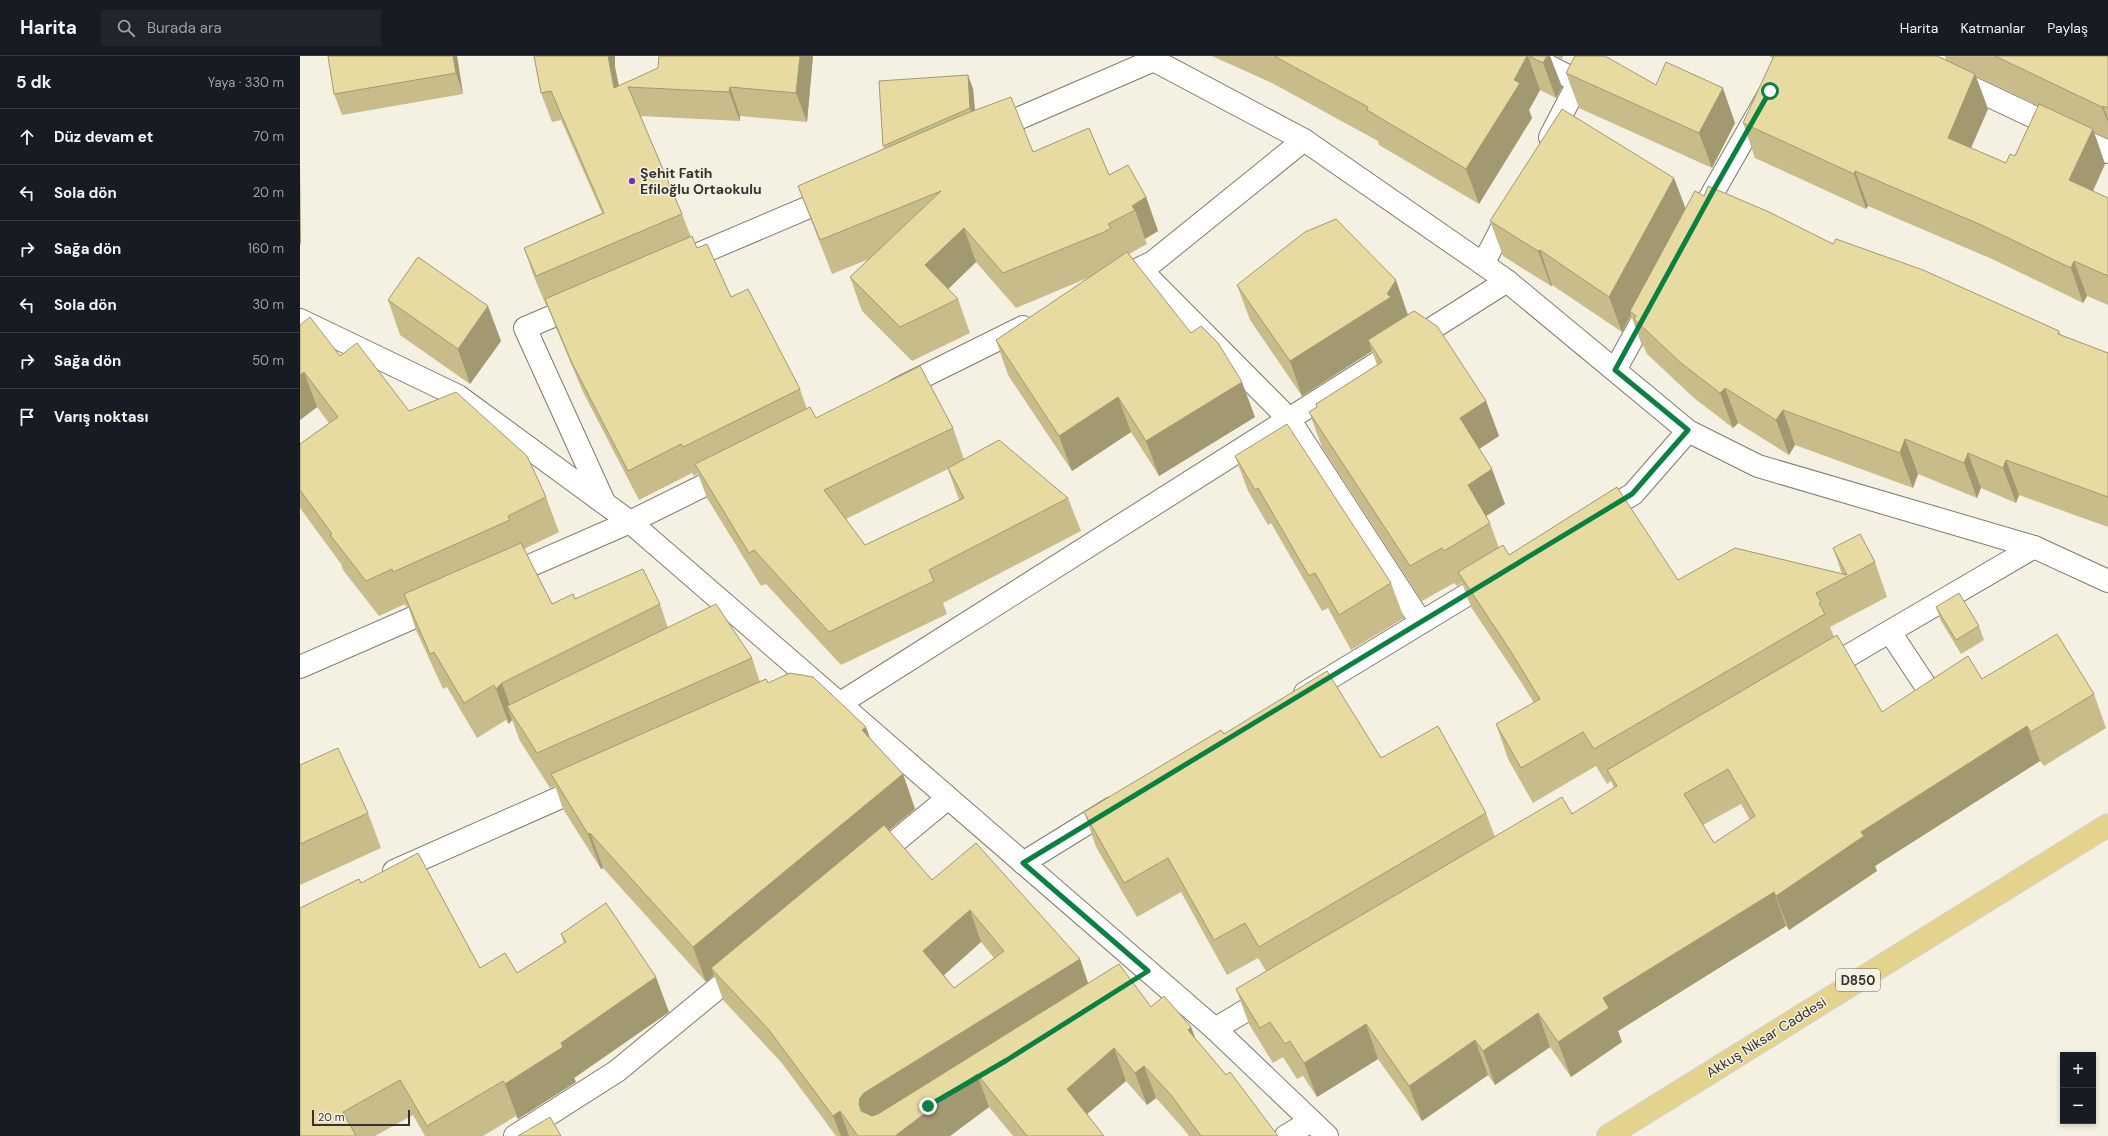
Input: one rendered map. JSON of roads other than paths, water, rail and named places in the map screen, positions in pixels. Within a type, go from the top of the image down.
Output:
[{"type":"main road","name":"Akkuş Niksar Caddesi","points":[[1608,1136],[2108,825]]},
{"type":"street","points":[[1529,56],[1579,82]]},
{"type":"street","points":[[1542,152],[1592,56]]},
{"type":"street","points":[[1690,233],[1791,56]]},
{"type":"street","points":[[1905,56],[2108,152]]},
{"type":"street","points":[[971,138],[1150,58],[1304,140],[1507,280],[1688,430],[1758,466],[2034,547],[2108,581]]},
{"type":"street","points":[[1098,290],[1153,262],[1304,140]]},
{"type":"street","points":[[664,269],[854,188]]},
{"type":"street","points":[[1713,191],[1734,201]]},
{"type":"street","points":[[1483,264],[1520,194]]},
{"type":"street","points":[[1140,269],[1289,419],[1421,622]]},
{"type":"street","points":[[839,704],[1507,280]]},
{"type":"street","points":[[1615,370],[1660,288]]},
{"type":"street","points":[[598,297],[525,328],[606,504]]},
{"type":"street","points":[[878,399],[1041,318]]},
{"type":"street","points":[[300,320],[458,396],[630,522],[1215,1029],[1327,1136]]},
{"type":"street","points":[[1585,523],[1632,494],[1688,430]]},
{"type":"street","points":[[486,585],[630,522],[750,462]]},
{"type":"street","points":[[1808,680],[2034,547]]},
{"type":"street","points":[[1286,704],[1510,569]]},
{"type":"street","points":[[300,667],[458,598]]},
{"type":"street","points":[[719,629],[741,618]]},
{"type":"street","points":[[1890,632],[1933,697]]},
{"type":"street","points":[[794,693],[816,684]]},
{"type":"street","points":[[373,880],[605,777]]},
{"type":"street","points":[[1023,863],[1131,797]]},
{"type":"street","points":[[856,874],[948,798]]},
{"type":"street","points":[[514,1136],[617,1071],[758,955]]},
{"type":"street","points":[[1128,983],[1148,971]]},
{"type":"street","points":[[1215,1029],[1290,984]]},
{"type":"street","points":[[1286,1136],[1311,1121]]},
{"type":"place","name":"Şehit Fatih Efiloğlu Ortaokulu","points":[[632,181]]}]
